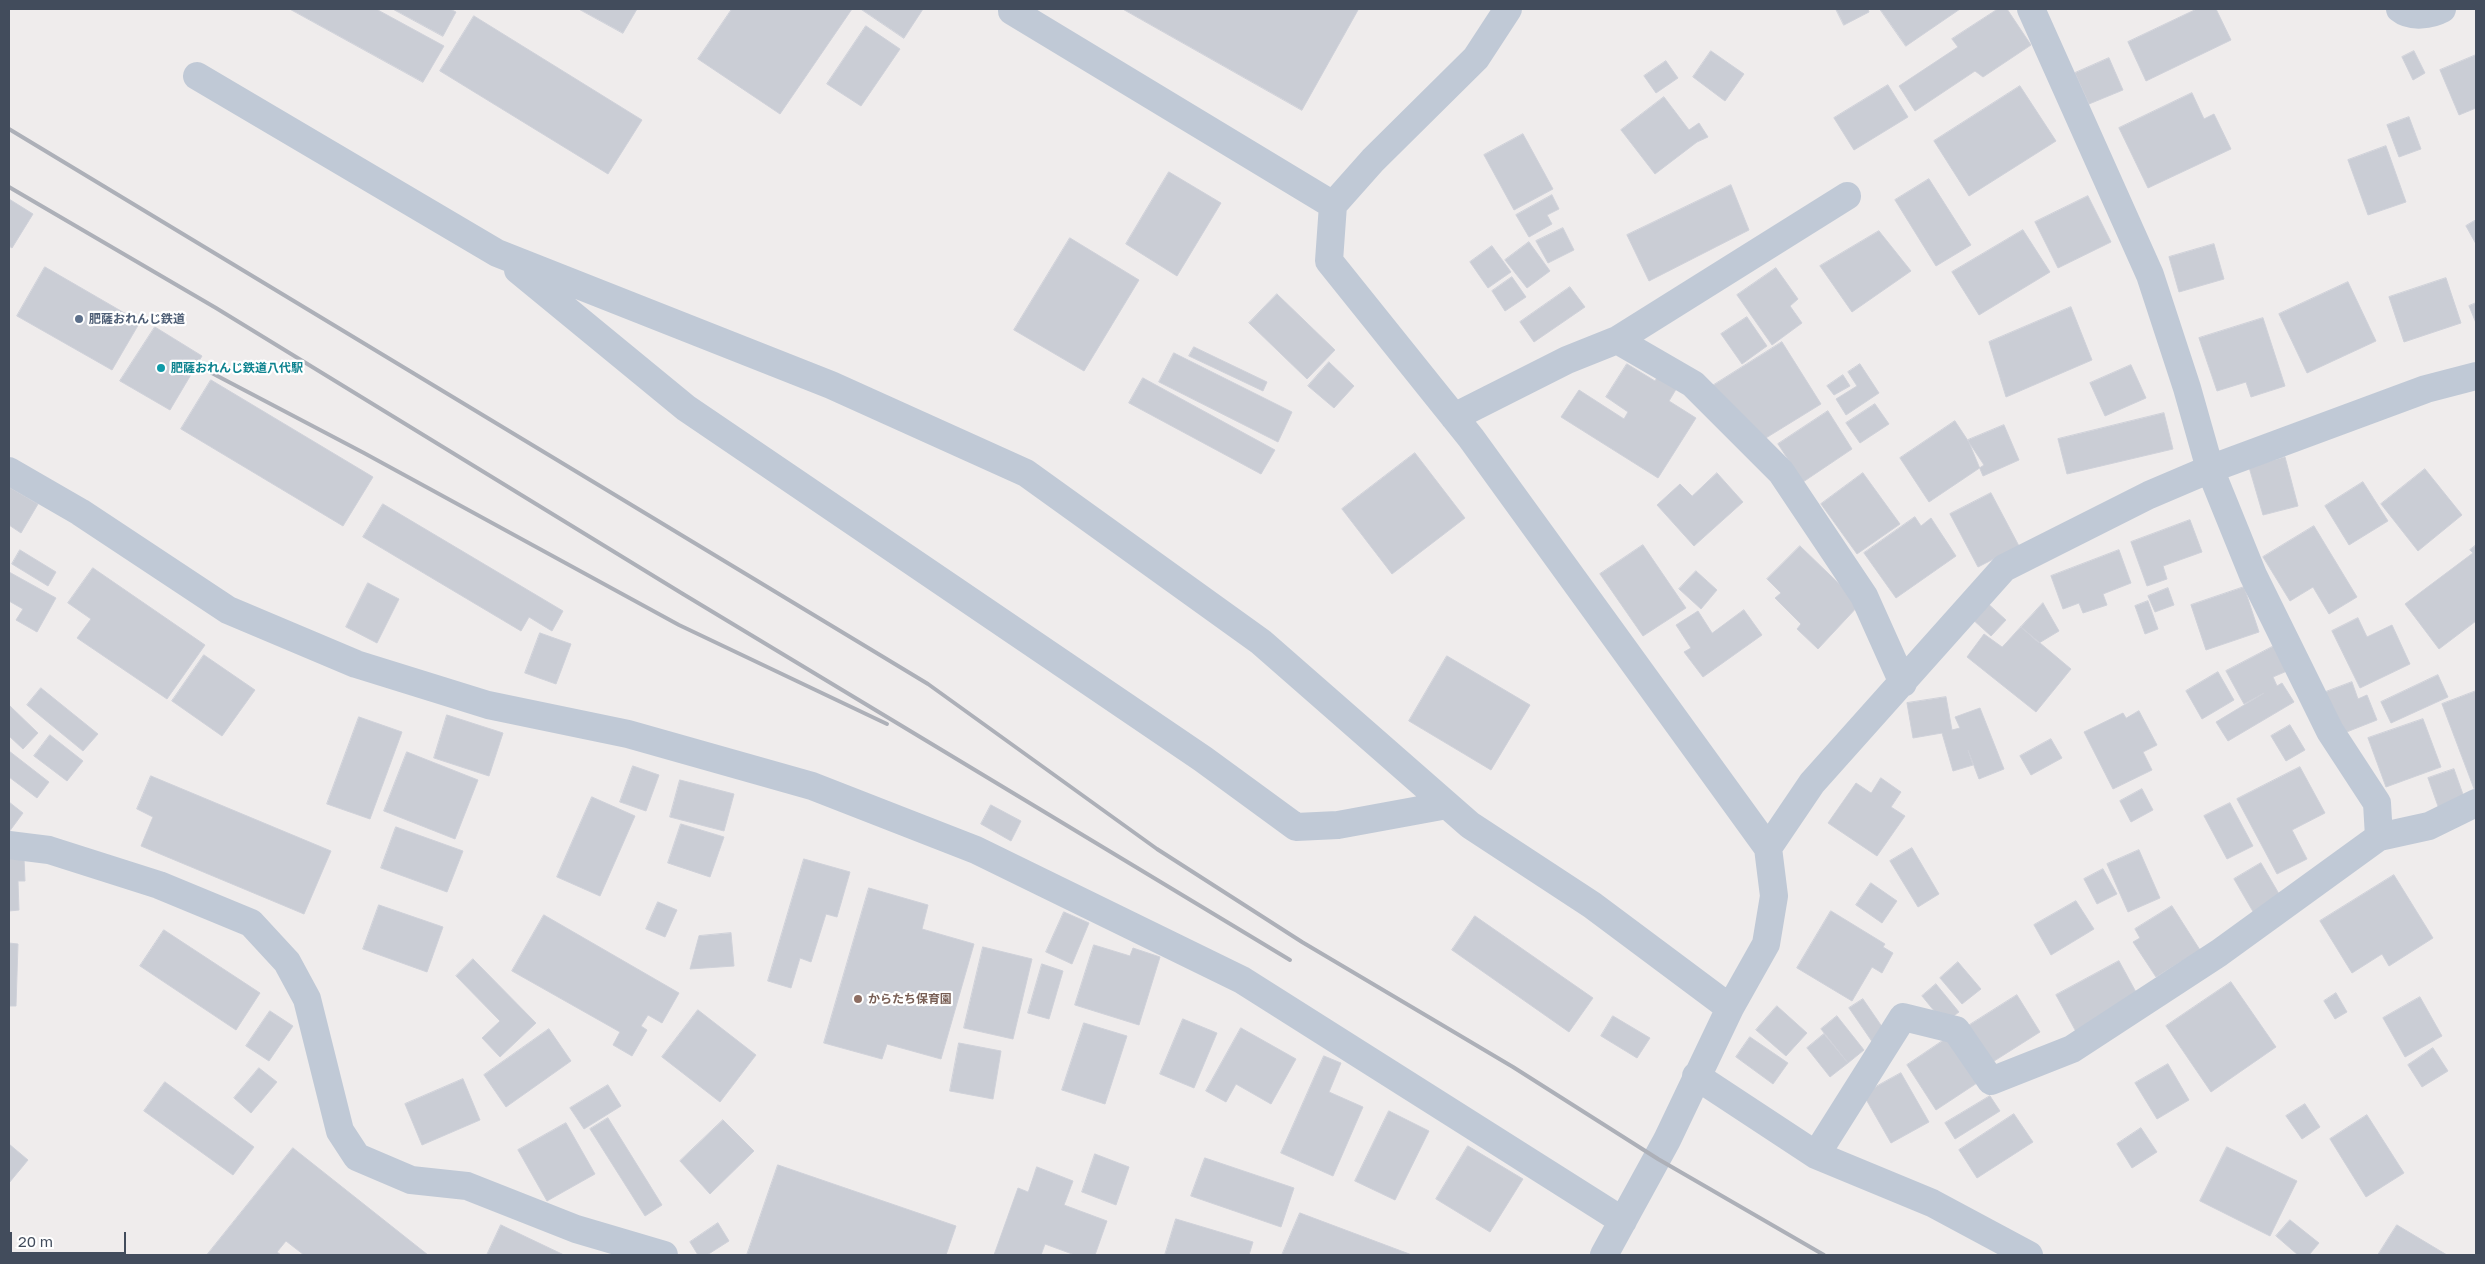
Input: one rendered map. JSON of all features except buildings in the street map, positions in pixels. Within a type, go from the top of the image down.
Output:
[{"type":"street","points":[[1012,9],[1012,11],[1332,205]]},
{"type":"street","points":[[1508,9],[1476,58],[1373,160],[1332,205],[1329,261],[1454,417],[1768,848],[1774,896],[1766,944],[1730,1008],[1696,1076],[1672,1132],[1604,1255]]},
{"type":"street","points":[[2031,9],[2150,275],[2187,388],[2210,469],[2253,575],[2330,731],[2377,803],[2379,837]]},
{"type":"street","points":[[2400,9],[2405,12],[2430,14],[2442,9]]},
{"type":"street","points":[[197,76],[498,253],[831,385],[1026,473],[1261,642],[1470,825],[1592,905],[1730,1008]]},
{"type":"street","points":[[1454,417],[1567,360],[1618,340],[1847,196]]},
{"type":"street","points":[[498,253],[686,408],[1203,759],[1296,827],[1338,825],[1447,805]]},
{"type":"street","points":[[1618,340],[1693,384],[1780,472],[1864,596],[1903,683]]},
{"type":"street","points":[[1768,848],[1812,784],[2004,568],[2149,494],[2210,469],[2426,389],[2476,376]]},
{"type":"street","points":[[9,471],[80,512],[228,610],[356,664],[488,705],[628,734],[812,786],[976,850],[1242,980],[1623,1222]]},
{"type":"street","points":[[1816,1155],[1903,1017],[1956,1030],[1991,1081],[2072,1049],[2219,953],[2379,837],[2429,826],[2476,803]]},
{"type":"street","points":[[9,845],[49,850],[159,884],[251,923],[287,962],[307,999],[340,1131],[357,1157],[411,1180],[467,1186],[576,1229],[664,1255]]},
{"type":"street","points":[[1696,1076],[1816,1155],[1932,1203],[2029,1255]]},
{"type":"railway","points":[[9,129],[928,684],[1157,849],[1302,942],[1513,1067],[1658,1159],[1824,1255]]},
{"type":"railway","points":[[9,187],[216,308],[683,594],[1290,960]]},
{"type":"railway","points":[[206,370],[364,453],[679,625],[887,724]]},
{"type":"place","name":"肥薩おれんじ鉄道","points":[[79,319]]},
{"type":"place","name":"肥薩おれんじ鉄道八代駅","points":[[161,368]]},
{"type":"place","name":"からたち保育園","points":[[858,999]]}]
